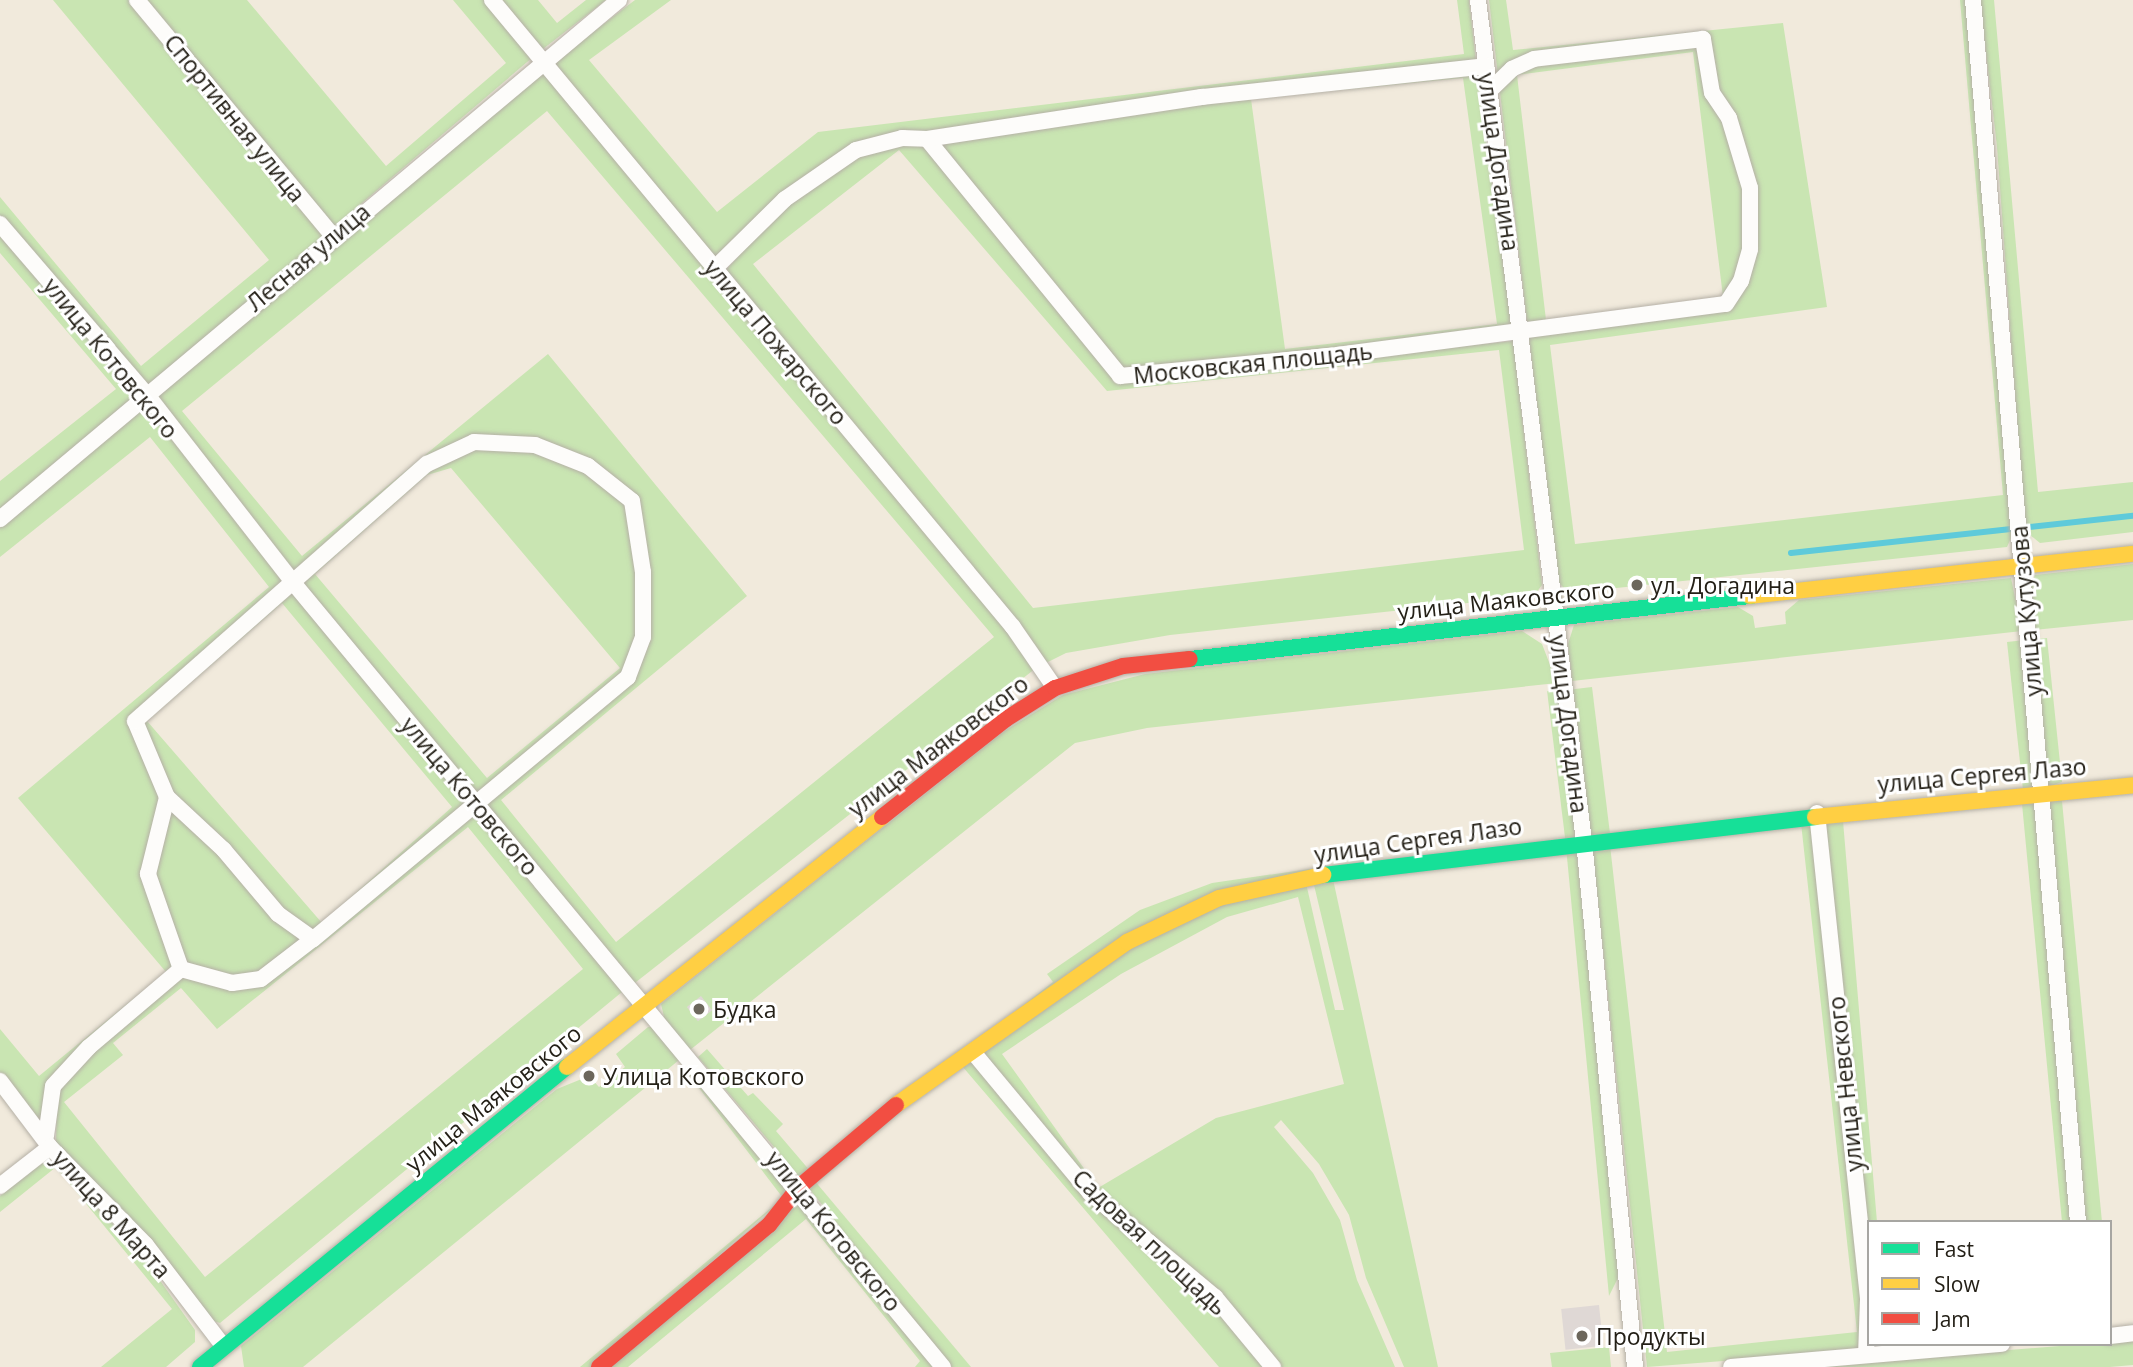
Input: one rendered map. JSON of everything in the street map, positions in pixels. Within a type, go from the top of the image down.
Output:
[{"type":"main road","name":"улица Маяковского","points":[[200,1367],[643,1005],[1006,719],[1055,688],[1123,666],[2133,554]]},
{"type":"main road","name":"улица Сергея Лазо","points":[[599,1367],[769,1225],[799,1187],[898,1103],[1127,942],[1219,898],[1346,870],[1817,813],[2133,785]]},
{"type":"street","name":"Спортивная улица","points":[[137,0],[333,236]]},
{"type":"street","name":"улица Пожарского","points":[[492,0],[1013,627],[1055,688]]},
{"type":"street","name":"Лесная улица","points":[[0,519],[542,60],[619,0]]},
{"type":"street","name":"улица Догадина","points":[[1478,0],[1584,841],[1635,1367]]},
{"type":"street","name":"улица Кутузова","points":[[1973,0],[2078,1220]]},
{"type":"street","points":[[1489,91],[1512,69],[1534,59],[1703,39],[1712,93],[1729,118],[1750,188],[1750,249],[1727,304],[1522,333]]},
{"type":"street","points":[[715,268],[785,199],[856,150],[902,138],[927,139],[1202,97],[1486,66]]},
{"type":"street","name":"Московская площадь","points":[[927,139],[1120,376],[1522,333]]},
{"type":"street","name":"улица Котовского","points":[[0,224],[148,396],[291,580],[643,1005],[799,1187],[943,1367]]},
{"type":"street","points":[[181,969],[232,984],[261,979],[313,939],[628,677],[643,637],[643,572],[632,501],[588,466],[535,445],[474,442],[427,464],[291,580],[135,721],[167,797],[224,850],[278,914],[313,939]]},
{"type":"street","points":[[167,797],[149,874],[181,969]]},
{"type":"street","name":"улица Невского","points":[[1817,813],[1867,1298],[1866,1354]]},
{"type":"street","points":[[0,1186],[48,1141],[53,1086],[181,969]]},
{"type":"street","name":"Садовая площадь","points":[[973,1052],[1090,1193],[1214,1297],[1273,1367]]},
{"type":"street","name":"улица 8 Марта","points":[[0,1081],[48,1141],[146,1245],[224,1347]]},
{"type":"street","points":[[2112,1336],[2133,1334]]},
{"type":"street","points":[[1731,1367],[1975,1346]]},
{"type":"green space","points":[[53,0],[131,0],[324,237],[146,387],[0,217],[0,197],[141,366],[269,260]]},
{"type":"green space","points":[[142,0],[247,0],[386,166],[506,63],[453,0],[486,0],[533,57],[334,227]]},
{"type":"green space","points":[[502,0],[538,0],[557,23],[586,0],[606,0],[543,49]]},
{"type":"green space","points":[[635,0],[671,0],[589,60],[717,212],[818,132],[1464,54],[1457,0],[1469,0],[1476,62],[855,146],[717,260],[554,62]]},
{"type":"green space","points":[[1489,0],[1506,0],[1513,50],[1783,23],[1827,307],[1550,345],[1575,544],[2003,495],[1960,0],[1967,0],[2014,531],[2007,547],[1569,593],[1558,582]],"holes":[[[1693,52],[1723,297],[1546,320],[1517,75]]]},
{"type":"green space","points":[[1980,0],[1994,0],[2038,492],[2133,482],[2133,532],[2040,543],[2025,531],[1997,147]]},
{"type":"green space","points":[[543,71],[1009,629],[1036,668],[631,986],[484,804],[633,681],[647,635],[635,499],[589,461],[474,436],[423,461],[291,573],[155,398]],"holes":[[[547,111],[994,637],[616,942],[501,800],[747,596],[548,354],[302,556],[182,411]]]},
{"type":"green space","points":[[1477,73],[1512,329],[1123,370],[937,143],[1202,101]],"holes":[[[1463,78],[1497,324],[1285,349],[1251,99]]]},
{"type":"green space","points":[[901,144],[925,146],[1117,382],[1513,341],[1542,585],[1534,596],[1170,635],[1066,653],[1044,664],[726,270],[788,202],[859,154]],"holes":[[[899,150],[1107,391],[1499,350],[1524,550],[1033,608],[753,264]]]},
{"type":"green space","points":[[0,235],[138,394],[0,510],[0,481],[116,389],[0,253]]},
{"type":"green space","points":[[145,406],[284,579],[129,720],[162,799],[144,874],[176,968],[49,1081],[44,1126],[0,1073],[0,1029],[39,1076],[166,972],[18,798],[269,587],[150,437],[0,557],[0,528]]},
{"type":"green space","points":[[476,448],[534,450],[584,470],[626,502],[638,572],[639,635],[624,675],[476,794],[296,580],[431,467]],"holes":[[[451,468],[620,668],[487,778],[315,574],[427,475]]]},
{"type":"green space","points":[[2133,564],[2133,620],[2034,630],[2030,590],[2035,575]]},
{"type":"green space","points":[[2011,578],[2022,631],[1572,681],[1568,644],[1574,625],[1738,607],[1753,616],[1755,628],[1786,624],[1785,612],[1799,600]]},
{"type":"green space","points":[[289,586],[468,802],[313,935],[282,912],[171,795],[140,723]],"holes":[[[282,603],[452,807],[322,923],[147,721]]]},
{"type":"green space","points":[[1522,631],[1542,644],[1557,683],[1147,728],[1075,743],[690,1050],[665,1021],[661,1004],[1003,732],[1063,695],[1145,674]]},
{"type":"green space","points":[[2047,638],[2062,782],[2048,787],[2035,639]]},
{"type":"green space","points":[[2025,640],[2038,788],[2023,790],[2007,642]]},
{"type":"green space","points":[[1592,687],[1610,834],[1591,836],[1573,689]]},
{"type":"green space","points":[[1558,690],[1576,838],[1565,839],[1547,691]]},
{"type":"green space","points":[[2049,795],[2062,801],[2102,1220],[2083,1220]]},
{"type":"green space","points":[[2038,796],[2074,1220],[2062,1220],[2022,804],[1843,821],[1877,1220],[1867,1220],[1867,1248],[1822,817]]},
{"type":"green space","points":[[169,806],[304,939],[259,974],[232,979],[184,965],[153,875]]},
{"type":"green space","points":[[472,809],[622,992],[220,1323],[210,1320],[56,1143],[57,1089],[92,1049],[180,974],[262,983]],"holes":[[[468,827],[583,969],[205,1277],[64,1102],[123,1055],[113,1043],[181,988],[217,1029]]]},
{"type":"green space","points":[[1813,818],[1864,1300],[1861,1350],[1647,1367],[1592,844]],"holes":[[[1801,823],[1857,1332],[1667,1352],[1610,845]]]},
{"type":"green space","points":[[1576,846],[1620,1274],[1609,1296],[1566,847]]},
{"type":"green space","points":[[1351,863],[1309,873],[1125,939],[802,1180],[698,1057],[707,1049],[748,1096],[753,1093],[783,1124],[776,1131],[811,1172],[1053,982],[1047,974],[1140,910],[1212,883]]},
{"type":"green space","points":[[1333,879],[1438,1367],[1404,1367],[1366,1278],[1349,1215],[1319,1164],[1281,1120],[1274,1127],[1313,1173],[1340,1220],[1357,1280],[1395,1367],[1278,1367],[1094,1191],[981,1054],[1127,947],[1221,903],[1306,883],[1335,1010],[1344,1010],[1313,881]],"holes":[[[1298,897],[1344,1084],[1216,1118],[1098,1188],[1002,1054],[1121,974],[1227,917]]]},
{"type":"green space","points":[[648,1027],[658,1027],[684,1056],[303,1367],[244,1367],[241,1346],[557,1089],[589,1076],[599,1087],[625,1067],[616,1054]]},
{"type":"green space","points":[[973,1058],[1087,1195],[1212,1299],[1267,1367],[1219,1367],[962,1066]]},
{"type":"green space","points":[[688,1063],[792,1191],[591,1367],[580,1367],[783,1198],[683,1067]]},
{"type":"green space","points":[[41,1163],[56,1167],[0,1212],[0,1196]]},
{"type":"green space","points":[[56,1167],[137,1248],[195,1330],[195,1342],[166,1367],[101,1367],[172,1309]]},
{"type":"green space","points":[[814,1180],[971,1367],[952,1367],[807,1186]]},
{"type":"green space","points":[[802,1200],[937,1367],[915,1367],[920,1361],[806,1219],[628,1367],[607,1367]]},
{"type":"green space","points":[[2133,1340],[2133,1365],[1798,1367],[2059,1346],[2112,1346],[2112,1342]]},
{"type":"green space","points":[[1609,1347],[1611,1367],[1552,1367],[1550,1353]]},
{"type":"building","name":"Будка","points":[[701,996],[712,1010],[698,1021],[687,1007]]},
{"type":"building","name":"Продукты","points":[[1599,1305],[1603,1346],[1565,1350],[1561,1309]]},
{"type":"waterway","points":[[1791,553],[2133,516]]},
{"type":"traffic: fast","points":[[1190,659],[1750,596]]},
{"type":"traffic: fast","points":[[1323,875],[1815,817]]},
{"type":"traffic: fast","points":[[200,1367],[567,1067]]},
{"type":"traffic: slow","points":[[1750,596],[2133,554]]},
{"type":"traffic: slow","points":[[1815,817],[2133,785]]},
{"type":"traffic: slow","points":[[567,1067],[882,817]]},
{"type":"traffic: slow","points":[[896,1105],[1127,942],[1219,898],[1323,875]]},
{"type":"traffic: jam","points":[[882,817],[1006,719],[1055,688],[1123,666],[1190,659]]},
{"type":"traffic: jam","points":[[599,1367],[769,1225],[799,1187],[896,1105]]},
{"type":"place","name":"ул. Догадина","points":[[1637,585]]},
{"type":"place","name":"Будка","points":[[699,1009]]},
{"type":"place","name":"Улица Котовского","points":[[589,1076]]},
{"type":"place","name":"Продукты","points":[[1582,1336]]}]
